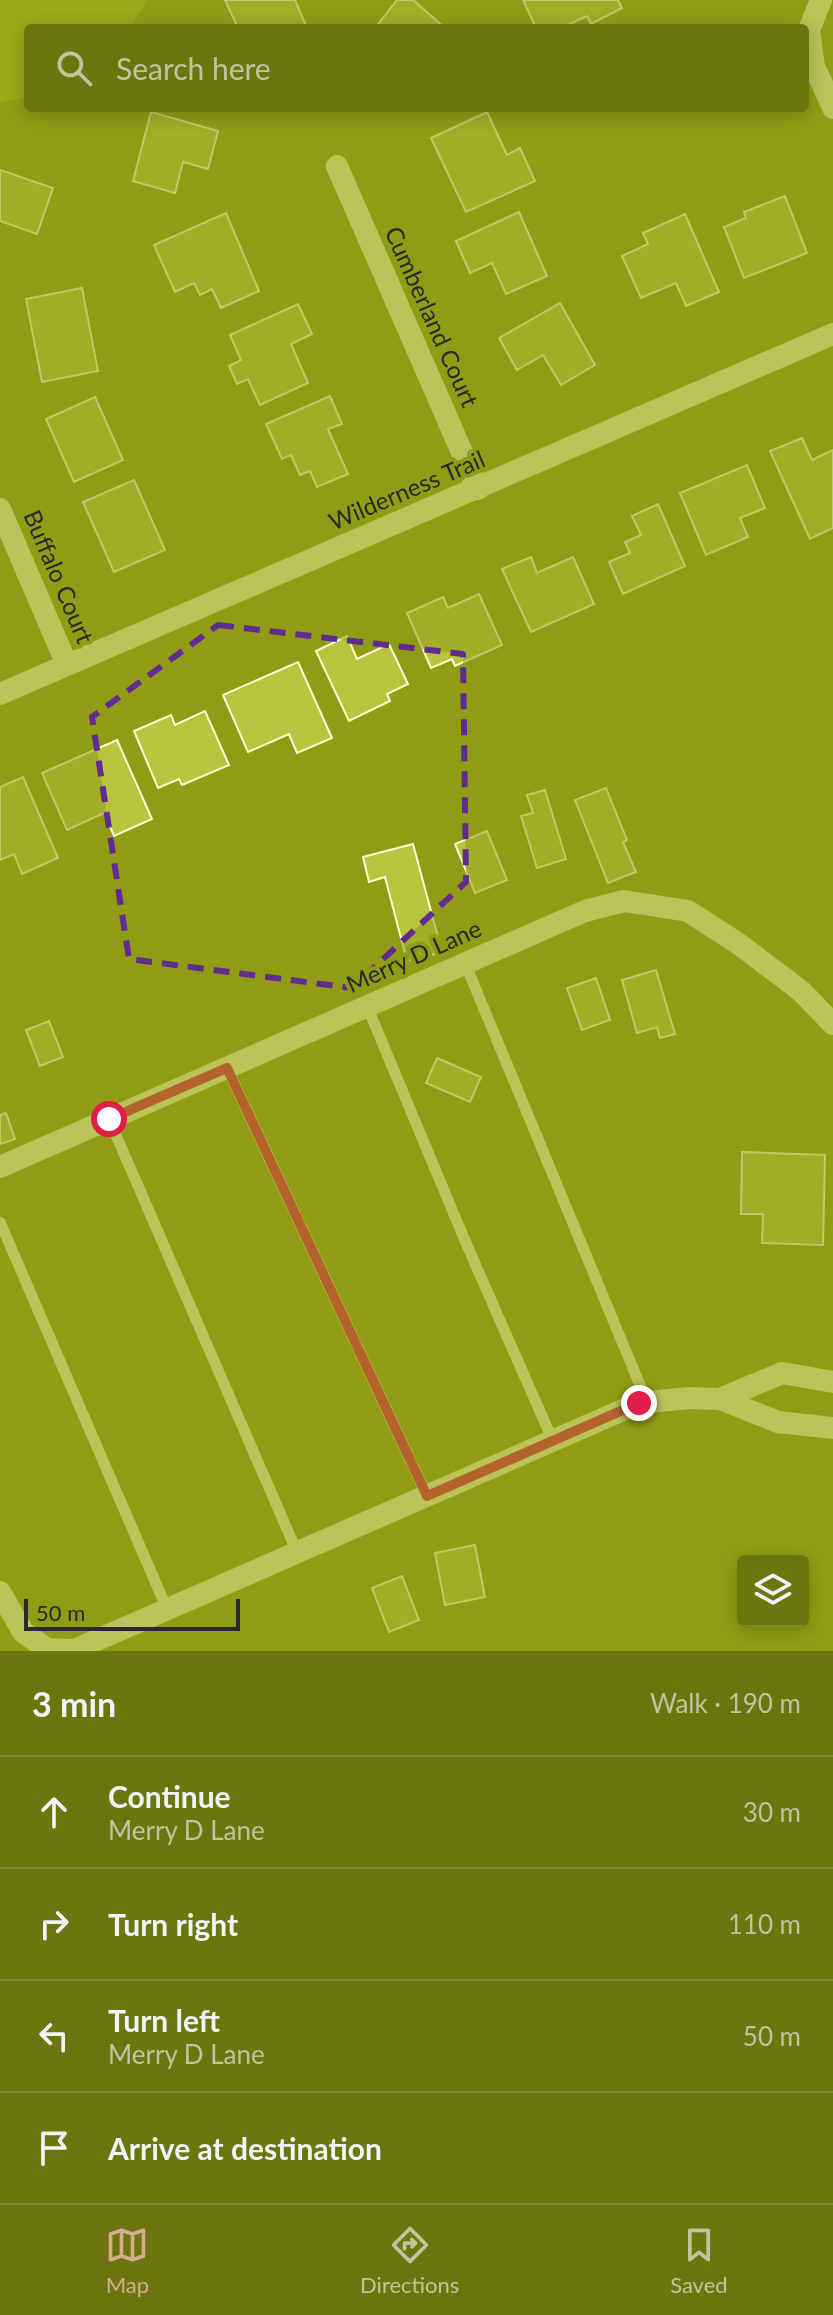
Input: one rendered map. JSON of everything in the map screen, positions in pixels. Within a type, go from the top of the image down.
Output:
[{"type":"street","points":[[821,0],[809,30],[814,66],[833,108]]},
{"type":"street","name":"Cumberland Court","points":[[337,166],[478,489]]},
{"type":"street","name":"Wilderness Trail","points":[[0,694],[833,334]]},
{"type":"street","name":"Buffalo Court","points":[[0,509],[67,665]]},
{"type":"street","name":"Merry D Lane","points":[[0,1167],[585,911],[624,901],[688,911],[739,944],[801,991],[833,1024]]},
{"type":"street","points":[[720,1399],[782,1373],[833,1382]]},
{"type":"street","points":[[0,1592],[23,1632],[47,1649],[74,1650],[639,1403],[689,1398],[720,1399],[778,1422],[833,1428]]},
{"type":"lane","points":[[465,963],[647,1402]]},
{"type":"lane","points":[[367,1006],[553,1441]]},
{"type":"lane","points":[[227,1068],[427,1496]]},
{"type":"lane","points":[[109,1119],[297,1552]]},
{"type":"lane","points":[[0,1222],[167,1609]]},
{"type":"highlighted area","points":[[218,625],[463,654],[466,882],[352,988],[129,959],[92,717]]},
{"type":"green space","points":[[0,0],[147,0],[132,24],[24,24],[24,99],[0,102]]},
{"type":"building","points":[[225,0],[295,0],[305,24],[236,24]]},
{"type":"building","points":[[397,0],[413,0],[440,24],[378,24]]},
{"type":"building","points":[[523,0],[618,0],[622,8],[591,24],[587,16],[570,24],[534,24]]},
{"type":"building","points":[[151,112],[218,131],[208,169],[183,162],[175,193],[133,181]]},
{"type":"building","points":[[487,112],[507,155],[520,148],[535,181],[466,212],[431,138]]},
{"type":"building","points":[[0,170],[53,188],[37,234],[0,221]]},
{"type":"building","points":[[785,196],[807,253],[744,278],[724,227],[746,218],[744,212]]},
{"type":"building","points":[[519,212],[547,276],[506,294],[492,263],[470,273],[456,241]]},
{"type":"building","points":[[226,213],[259,291],[221,308],[212,289],[200,295],[194,283],[175,292],[154,245]]},
{"type":"building","points":[[685,214],[719,292],[686,306],[676,283],[641,298],[622,256],[648,244],[643,233]]},
{"type":"building","points":[[82,288],[98,371],[42,382],[26,299]]},
{"type":"building","points":[[560,303],[595,365],[561,385],[543,355],[517,370],[499,338]]},
{"type":"building","points":[[298,304],[312,334],[291,344],[308,383],[260,405],[248,379],[237,384],[229,366],[241,360],[230,335]]},
{"type":"building","points":[[330,396],[342,424],[328,429],[348,474],[317,487],[310,471],[300,475],[291,455],[282,459],[266,424]]},
{"type":"building","points":[[95,397],[123,460],[74,482],[46,419]]},
{"type":"building","points":[[802,438],[812,460],[833,450],[833,528],[810,539],[770,451]]},
{"type":"building","points":[[747,465],[765,508],[740,518],[748,537],[706,555],[680,493]]},
{"type":"building","points":[[134,480],[165,550],[114,572],[83,502]]},
{"type":"building","points":[[658,504],[685,566],[623,594],[609,562],[630,553],[625,542],[641,535],[632,516]]},
{"type":"building","points":[[531,557],[537,573],[573,557],[594,604],[531,632],[502,569]]},
{"type":"building","points":[[479,594],[502,645],[455,666],[452,659],[431,668],[407,613],[443,597],[448,608]]},
{"type":"building","points":[[347,636],[357,659],[389,644],[408,684],[387,694],[390,701],[349,721],[316,651]]},
{"type":"building","points":[[298,662],[332,738],[297,753],[289,734],[248,752],[223,695]]},
{"type":"building","points":[[205,711],[229,765],[182,785],[179,779],[158,788],[134,731],[171,715],[175,725]]},
{"type":"building","points":[[117,740],[152,819],[114,836],[104,813],[67,830],[42,773]]},
{"type":"building","points":[[23,777],[58,858],[22,874],[14,854],[0,860],[0,787]]},
{"type":"building","points":[[606,788],[636,872],[608,883],[575,800]]},
{"type":"building","points":[[545,790],[566,859],[537,868],[521,816],[533,813],[527,795]]},
{"type":"building","points":[[487,831],[507,880],[475,893],[455,844]]},
{"type":"building","points":[[413,844],[442,952],[407,961],[385,877],[369,882],[363,857]]},
{"type":"building","points":[[656,970],[675,1034],[660,1038],[657,1027],[637,1033],[622,980]]},
{"type":"building","points":[[596,978],[610,1020],[582,1030],[567,988]]},
{"type":"building","points":[[49,1021],[63,1057],[40,1066],[26,1030]]},
{"type":"building","points":[[437,1058],[481,1077],[470,1102],[426,1083]]},
{"type":"building","points":[[6,1113],[15,1139],[0,1144],[0,1115]]},
{"type":"building","points":[[742,1152],[825,1155],[823,1245],[762,1243],[763,1214],[741,1214]]},
{"type":"building","points":[[475,1545],[485,1597],[445,1605],[435,1553]]},
{"type":"building","points":[[402,1576],[419,1620],[389,1632],[372,1588]]},
{"type":"route","points":[[109,1119],[227,1068],[427,1496],[639,1403]]}]
